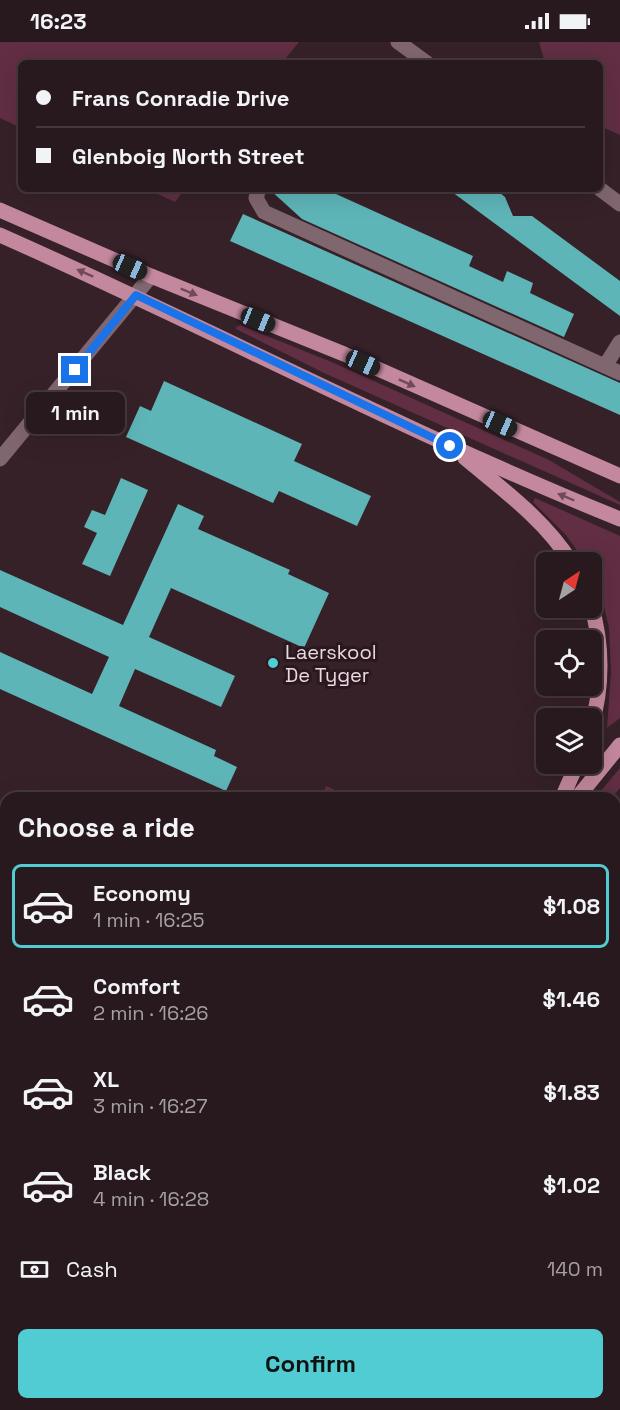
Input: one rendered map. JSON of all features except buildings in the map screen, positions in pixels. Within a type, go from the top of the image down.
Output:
[{"type":"main road","points":[[0,210],[151,276],[344,354],[620,476]]},
{"type":"main road","points":[[0,235],[136,295],[450,446],[620,519]]},
{"type":"main road","points":[[450,446],[525,509],[554,538],[564,552]]},
{"type":"main road","points":[[595,708],[600,682],[596,618]]},
{"type":"main road","points":[[582,792],[620,745]]},
{"type":"main road","points":[[565,792],[573,774]]},
{"type":"street","points":[[398,42],[423,60]]},
{"type":"street","points":[[603,191],[620,204]]},
{"type":"street","points":[[258,192],[256,198],[264,212],[620,373]]},
{"type":"street","points":[[0,459],[151,276]]},
{"type":"street","points":[[605,366],[620,342]]},
{"type":"shaded area","points":[[0,42],[299,42],[284,60],[18,60],[18,127],[0,118]]},
{"type":"shaded area","points":[[539,42],[620,42],[620,135],[603,127],[603,60],[544,60]]},
{"type":"shaded area","points":[[153,192],[183,192],[175,202]]},
{"type":"shaded area","points":[[240,325],[334,363],[549,460],[620,502],[620,505],[324,373],[235,328]]},
{"type":"shaded area","points":[[535,498],[620,536],[620,718],[607,728],[611,672],[609,628],[602,597],[602,552],[578,552],[566,535],[533,502]]},
{"type":"shaded area","points":[[620,768],[620,788],[616,792],[600,792]]},
{"type":"shaded area","points":[[326,786],[339,792],[324,792]]},
{"type":"place","name":"Laerskool De Tyger","points":[[273,663]]},
{"type":"route","points":[[75,370],[136,295],[450,446]]}]
